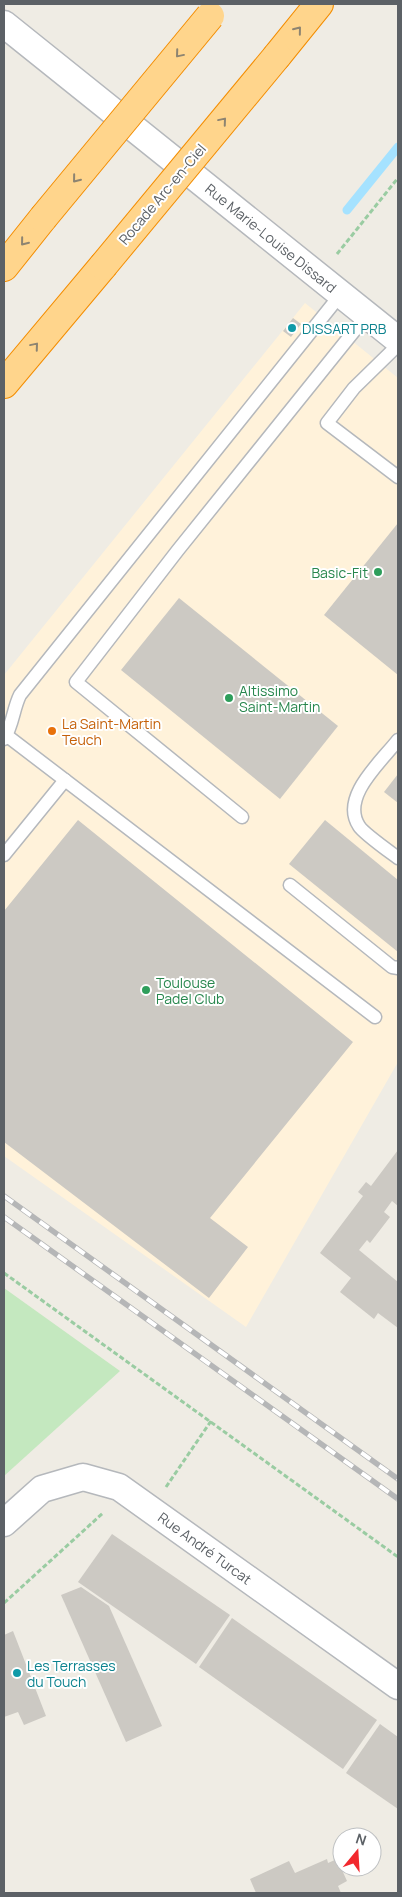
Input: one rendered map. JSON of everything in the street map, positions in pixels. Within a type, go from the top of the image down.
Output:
[{"type":"highway","name":"Rocade Arc-en-Ciel","points":[[4,384],[319,4]]},
{"type":"highway","points":[[4,267],[215,10]]},
{"type":"street","name":"Rue Marie-Louise Dissard","points":[[4,24],[398,340]]},
{"type":"street","name":"Rue André Turcat","points":[[4,1523],[42,1489],[83,1477],[119,1487],[398,1686]]},
{"type":"lane","points":[[341,294],[20,694],[13,721],[5,737],[65,780],[375,1017]]},
{"type":"lane","points":[[242,817],[76,682],[178,550],[367,315]]},
{"type":"lane","points":[[398,345],[354,388],[327,423],[398,477]]},
{"type":"lane","points":[[398,740],[360,787],[352,806],[359,827],[398,858]]},
{"type":"lane","points":[[4,855],[65,780]]},
{"type":"lane","points":[[290,885],[392,967],[398,968]]},
{"type":"path","points":[[333,258],[398,178]]},
{"type":"path","points":[[4,1273],[398,1557]]},
{"type":"path","points":[[150,1509],[210,1421]]},
{"type":"path","points":[[4,1603],[108,1509]]},
{"type":"shaded area","points":[[305,303],[398,378],[398,1062],[246,1327],[4,1156],[4,675]]},
{"type":"green space","points":[[4,1288],[120,1371],[4,1476]]},
{"type":"building","name":"DISSART PRB","points":[[293,318],[301,324],[291,337],[283,331]]},
{"type":"building","name":"Basic-Fit","points":[[398,523],[398,675],[324,615]]},
{"type":"building","name":"Altissimo Saint-Martin","points":[[179,598],[338,726],[280,799],[121,670]]},
{"type":"building","points":[[398,774],[398,803],[384,792]]},
{"type":"building","name":"Toulouse Padel Club","points":[[78,820],[353,1042],[210,1218],[248,1247],[209,1298],[4,1142],[4,911]]},
{"type":"building","points":[[325,820],[398,880],[398,952],[289,864]]},
{"type":"building","points":[[398,1150],[398,1206],[392,1201],[384,1212],[390,1217],[370,1243],[367,1240],[359,1250],[398,1282],[398,1328],[378,1313],[374,1319],[340,1292],[351,1278],[320,1253],[363,1196],[358,1192],[366,1182],[371,1186]]},
{"type":"building","points":[[112,1534],[230,1615],[196,1664],[78,1582]]},
{"type":"building","points":[[81,1587],[109,1606],[162,1726],[126,1742],[61,1595]]},
{"type":"building","points":[[232,1618],[377,1720],[343,1769],[199,1667]]},
{"type":"building","name":"Les Terrasses du Touch","points":[[13,1631],[46,1716],[24,1725],[18,1712],[4,1717],[4,1635]]},
{"type":"building","points":[[380,1724],[398,1737],[398,1809],[346,1773]]},
{"type":"building","points":[[327,1859],[328,1863],[332,1861],[332,1877],[345,1877],[347,1881],[338,1886],[341,1893],[256,1893],[250,1879],[289,1861],[295,1873]]},
{"type":"waterway","points":[[347,210],[398,147]]},
{"type":"railway","points":[[4,1196],[398,1479]]},
{"type":"railway","points":[[4,1217],[398,1499]]},
{"type":"place","name":"DISSART PRB","points":[[292,328]]},
{"type":"place","name":"Basic-Fit","points":[[378,572]]},
{"type":"place","name":"Altissimo Saint-Martin","points":[[229,698]]},
{"type":"place","name":"La Saint-Martin Teuch","points":[[52,731]]},
{"type":"place","name":"Toulouse Padel Club","points":[[146,990]]},
{"type":"place","name":"Les Terrasses du Touch","points":[[17,1673]]}]
